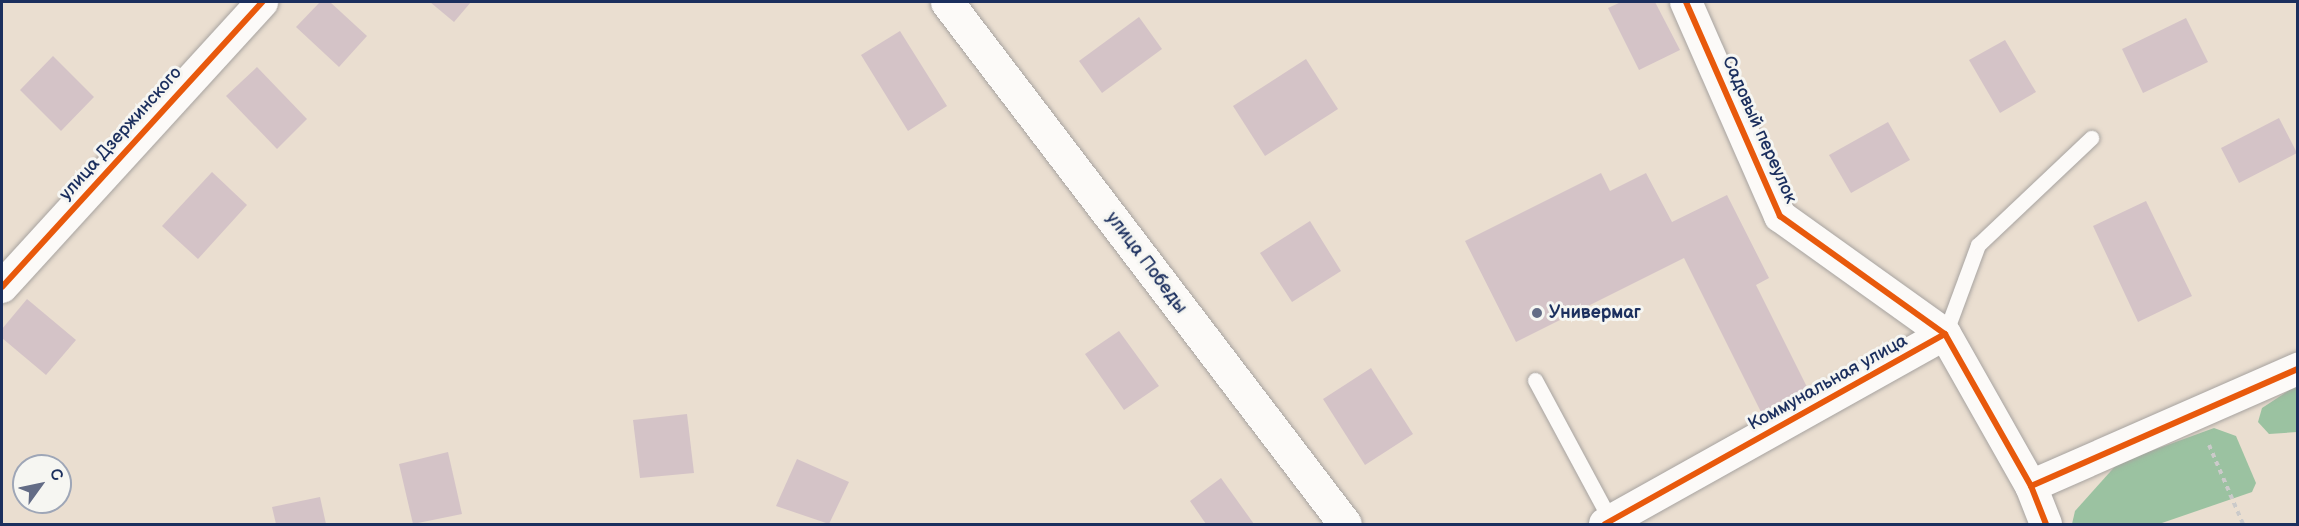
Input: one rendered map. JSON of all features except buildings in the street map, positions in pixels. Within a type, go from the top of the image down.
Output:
[{"type":"main road","name":"улица Победы","points":[[947,2],[1346,525]]},
{"type":"street","name":"улица Дзержинского","points":[[2,286],[262,2]]},
{"type":"street","name":"Садовый переулок","points":[[1686,2],[1780,216],[1945,334]]},
{"type":"street","points":[[1945,334],[2031,486],[2046,525]]},
{"type":"street","name":"Коммунальная улица","points":[[1608,523],[1945,334]]},
{"type":"street","points":[[2031,486],[2298,369]]},
{"type":"lane","points":[[1945,334],[1978,245],[2091,138]]},
{"type":"lane","points":[[1535,380],[1608,523]]},
{"type":"path","points":[[2196,414],[2243,525]]},
{"type":"green space","points":[[2297,385],[2297,432],[2269,434],[2258,422],[2262,408]]},
{"type":"green space","points":[[2214,428],[2236,436],[2256,483],[2252,492],[2159,524],[2072,524],[2075,511],[2118,463]]},
{"type":"cycle path","points":[[2,287],[262,2]]},
{"type":"cycle path","points":[[1686,2],[1780,216],[1945,334],[2031,486],[2046,524]]},
{"type":"cycle path","points":[[1605,524],[1945,334]]},
{"type":"cycle path","points":[[2031,486],[2298,369]]},
{"type":"place","name":"Универмаг","points":[[1537,313]]}]
